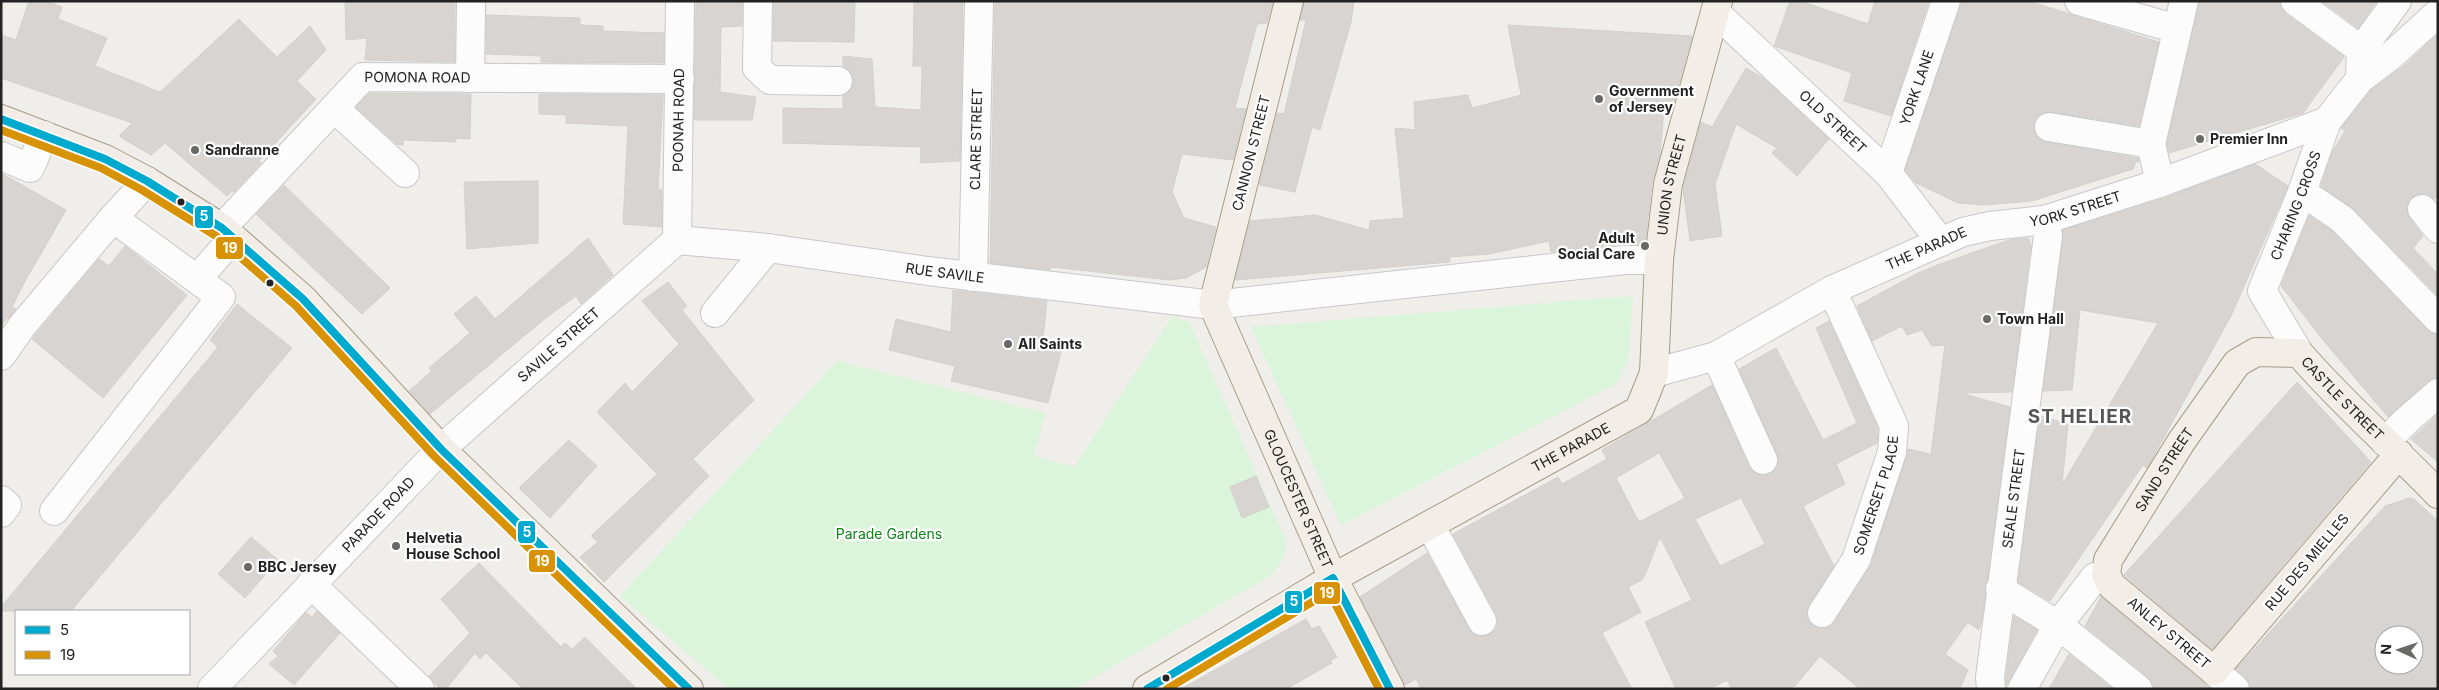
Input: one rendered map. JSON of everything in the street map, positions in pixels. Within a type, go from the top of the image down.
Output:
[{"type":"main road","name":"CANNON STREET","points":[[1213,305],[1289,1]]},
{"type":"main road","name":"UNION STREET","points":[[1654,373],[1659,260],[1668,184],[1716,6]]},
{"type":"main road","points":[[1,119],[105,159],[147,181],[227,233],[303,299],[441,449],[688,689]]},
{"type":"main road","name":"GLOUCESTER STREET","points":[[1213,305],[1333,578],[1390,689]]},
{"type":"main road","name":"SAND STREET","points":[[2106,575],[2108,560],[2181,442],[2237,363],[2256,352],[2299,353]]},
{"type":"main road","name":"CASTLE STREET","points":[[2299,353],[2319,376],[2438,494]]},
{"type":"main road","name":"THE PARADE","points":[[1147,689],[1333,578],[1639,410],[1654,373]]},
{"type":"main road","name":"RUE DES MIELLES","points":[[2214,671],[2392,448]]},
{"type":"main road","name":"ANLEY STREET","points":[[2106,575],[2112,586],[2214,671]]},
{"type":"street","points":[[470,78],[471,1]]},
{"type":"street","name":"POONAH ROAD","points":[[676,240],[680,1]]},
{"type":"street","points":[[758,1],[757,68],[770,80],[838,81]]},
{"type":"street","name":"CLARE STREET","points":[[973,277],[979,1]]},
{"type":"street","name":"YORK LANE","points":[[1888,173],[1946,1]]},
{"type":"street","points":[[2079,1],[2177,29]]},
{"type":"street","points":[[2160,183],[2151,144],[2184,1]]},
{"type":"street","points":[[2295,1],[2361,50]]},
{"type":"street","points":[[2360,79],[2361,50],[2397,1]]},
{"type":"street","name":"OLD STREET","points":[[1716,6],[1888,173],[1941,242]]},
{"type":"street","name":"CHARING CROSS","points":[[2262,291],[2302,192],[2327,121],[2360,79],[2393,54],[2438,13]]},
{"type":"street","name":"POMONA ROAD","points":[[197,280],[227,233],[363,77],[680,79]]},
{"type":"street","points":[[334,108],[405,173]]},
{"type":"street","name":"CHARING CROSS","points":[[2160,183],[2327,121]]},
{"type":"street","points":[[2049,127],[2151,144]]},
{"type":"street","points":[[1,156],[30,168],[44,136]]},
{"type":"street","points":[[1,356],[22,326],[113,218],[147,181]]},
{"type":"street","name":"YORK STREET","points":[[1990,226],[2044,220],[2160,183]]},
{"type":"street","points":[[2302,192],[2342,220],[2438,319]]},
{"type":"street","points":[[54,511],[221,297],[113,218]]},
{"type":"street","name":"SEALE STREET","points":[[1991,689],[1990,677],[2000,589],[2048,236],[2044,220]]},
{"type":"street","name":"THE PARADE","points":[[1654,373],[1716,356],[1832,290],[1964,232],[1990,226]]},
{"type":"street","name":"RUE SAVILE","points":[[676,240],[768,248],[973,277],[1213,305]]},
{"type":"street","name":"SAVILE STREET","points":[[441,449],[676,240]]},
{"type":"street","points":[[716,313],[768,248]]},
{"type":"street","points":[[1213,305],[1625,260],[1659,260]]},
{"type":"street","name":"SOMERSET PLACE","points":[[1822,612],[1856,560],[1892,452],[1894,426],[1832,290]]},
{"type":"street","name":"CASTLE STREET","points":[[2262,291],[2299,353]]},
{"type":"street","points":[[1716,356],[1763,460]]},
{"type":"street","points":[[2392,448],[2407,420],[2438,393]]},
{"type":"street","name":"PARADE ROAD","points":[[212,689],[441,449]]},
{"type":"street","points":[[1,500],[7,505],[1,513]]},
{"type":"street","points":[[1430,525],[1482,621]]},
{"type":"street","points":[[2022,689],[2058,625],[2095,577],[2106,575]]},
{"type":"street","points":[[311,584],[420,689]]},
{"type":"street","points":[[2000,589],[2058,625],[2138,689]]},
{"type":"street","name":"ANLEY STREET","points":[[2214,671],[2235,689]]},
{"type":"green space","points":[[1633,296],[1628,361],[1616,384],[1341,525],[1251,327]]},
{"type":"green space","name":"Parade Gardens","points":[[1172,317],[1189,322],[1287,543],[1286,548],[1283,558],[1268,577],[1074,689],[729,689],[620,596],[837,361],[1045,413],[1034,456],[1074,467]]},
{"type":"building","points":[[29,1],[46,1],[62,7],[58,19],[107,38],[95,66],[160,92],[239,19],[277,57],[310,26],[326,50],[297,81],[316,99],[259,161],[261,163],[234,192],[232,191],[227,196],[165,143],[151,155],[119,136],[132,123],[1,78],[1,35],[16,40]]},
{"type":"building","points":[[345,1],[455,1],[455,62],[365,60],[367,38],[346,40]]},
{"type":"building","points":[[696,1],[742,1],[742,26],[721,27],[720,92],[756,97],[752,120],[694,120]]},
{"type":"building","points":[[774,1],[855,1],[854,42],[773,41]]},
{"type":"building","points":[[914,1],[963,1],[960,161],[920,163],[921,147],[783,143],[783,108],[843,109],[843,95],[851,89],[854,81],[851,73],[843,67],[843,56],[872,59],[875,107],[921,110],[922,66],[913,66]]},
{"type":"building","points":[[995,1],[1273,1],[1267,23],[1257,24],[1235,108],[1246,109],[1233,160],[1182,154],[1172,192],[1184,218],[1216,227],[1206,267],[1186,278],[1170,280],[1051,267],[1050,270],[990,263]]},
{"type":"building","points":[[1304,1],[1354,1],[1351,22],[1320,130],[1312,127],[1295,192],[1259,185],[1277,113],[1284,114],[1306,20],[1300,20]]},
{"type":"building","points":[[1790,1],[1800,1],[1868,24],[1875,1],[1929,1],[1891,116],[1844,101],[1852,73],[1774,46]]},
{"type":"building","points":[[1961,1],[2028,1],[2159,42],[2139,126],[2051,112],[2043,113],[2037,117],[2034,124],[2035,133],[2039,139],[2046,142],[2138,158],[2139,161],[2136,162],[2133,169],[2032,201],[1983,205],[1958,203],[1916,183],[1905,170]]},
{"type":"building","points":[[2199,1],[2280,1],[2286,14],[2344,57],[2303,113],[2169,153],[2167,144]]},
{"type":"building","points":[[2322,1],[2377,1],[2358,28]]},
{"type":"building","points":[[486,15],[580,18],[580,25],[603,26],[603,31],[664,33],[664,63],[541,62],[541,56],[486,54]]},
{"type":"building","points":[[1508,25],[1692,36],[1672,110],[1664,110],[1660,154],[1652,182],[1645,244],[1623,244],[1551,252],[1549,241],[1489,254],[1450,257],[1450,262],[1235,280],[1250,221],[1315,215],[1369,230],[1370,221],[1404,218],[1395,128],[1415,130],[1414,102],[1468,95],[1472,108],[1521,95]]},
{"type":"building","points":[[2438,34],[2438,197],[2434,199],[2428,195],[2420,194],[2413,197],[2408,203],[2407,211],[2409,217],[2423,236],[2413,248],[2438,274],[2438,296],[2353,208],[2321,186],[2332,153],[2345,131],[2341,128],[2371,90],[2404,66]]},
{"type":"building","points":[[1746,68],[1763,78],[1829,139],[1797,176],[1772,153],[1777,148],[1736,124],[1715,184],[1722,236],[1690,241],[1683,189],[1701,122],[1712,127]]},
{"type":"building","points":[[370,93],[471,94],[470,139],[456,138],[456,142],[403,140],[403,145],[397,144],[356,107]]},
{"type":"building","points":[[539,94],[663,95],[658,189],[662,190],[662,227],[623,224],[628,126],[566,123],[566,115],[539,114]]},
{"type":"building","points":[[2255,164],[2288,186],[2231,316],[2147,468],[2143,465],[2050,601],[2018,582],[2040,416],[2068,424],[2062,485],[2158,323],[2080,310],[2072,390],[2043,391],[2063,230],[2165,198]]},
{"type":"building","points":[[1,173],[66,210],[24,283],[12,307],[16,309],[8,319],[6,318],[1,328]]},
{"type":"building","points":[[538,181],[538,243],[467,249],[464,182]]},
{"type":"building","points":[[284,185],[390,288],[362,314],[256,214]]},
{"type":"building","points":[[2309,216],[2332,231],[2427,330],[2438,334],[2438,378],[2428,381],[2388,417],[2281,286]]},
{"type":"building","points":[[588,238],[613,275],[581,304],[576,296],[547,317],[430,414],[409,391],[432,371],[429,368],[470,333],[454,314],[476,296],[495,319]]},
{"type":"building","points":[[2028,238],[2031,244],[2012,392],[1961,393],[2010,407],[1982,619],[1979,630],[1968,622],[1945,654],[1968,670],[1960,689],[1860,689],[1820,656],[1795,686],[1784,689],[1732,689],[1727,680],[1710,689],[1676,689],[1645,622],[1692,600],[1660,537],[1642,580],[1628,587],[1641,612],[1602,633],[1632,689],[1421,689],[1416,679],[1405,685],[1360,597],[1427,553],[1469,629],[1473,634],[1481,637],[1490,634],[1496,629],[1498,622],[1496,614],[1453,534],[1558,477],[1562,484],[1607,459],[1602,450],[1712,385],[1749,467],[1761,475],[1770,474],[1778,462],[1777,454],[1739,369],[1776,348],[1823,440],[1857,423],[1816,328],[1829,321],[1878,429],[1877,443],[1836,464],[1845,484],[1803,506],[1834,566],[1806,612],[1808,620],[1813,626],[1821,629],[1830,627],[1871,565],[1908,449],[1931,454],[1945,345],[1932,346],[1922,330],[1907,335],[1902,326],[1872,341],[1857,306],[1916,274],[2009,240]],"holes":[[[1659,453],[1685,498],[1639,522],[1616,478]],[[1741,498],[1765,544],[1720,566],[1695,519]]]},
{"type":"building","points":[[125,246],[187,295],[103,398],[32,339],[99,259],[109,266]]},
{"type":"building","points":[[668,282],[687,306],[682,310],[754,400],[693,459],[709,476],[604,582],[580,557],[598,542],[591,536],[657,474],[597,412],[625,383],[632,392],[679,344],[642,301]]},
{"type":"building","name":"All Saints","points":[[953,290],[1047,301],[1043,339],[1062,348],[1048,403],[951,381],[955,366],[889,350],[896,319],[951,332]]},
{"type":"building","points":[[237,304],[292,348],[72,610],[1,611],[1,607],[218,347],[210,340]]},
{"type":"building","points":[[2297,382],[2371,462],[2212,649],[2124,575]]},
{"type":"building","points":[[2438,414],[2438,462],[2411,439]]},
{"type":"building","points":[[569,440],[597,466],[550,518],[519,488]]},
{"type":"building","points":[[1256,476],[1269,507],[1242,518],[1230,487]]},
{"type":"building","points":[[2409,498],[2414,499],[2438,521],[2438,689],[2250,689],[2246,678],[2236,669],[2385,506]]},
{"type":"building","name":"BBC Jersey","points":[[251,537],[278,560],[245,598],[218,574]]},
{"type":"building","points":[[479,563],[561,647],[565,643],[572,649],[585,637],[637,689],[523,689],[486,653],[480,659],[475,653],[446,689],[440,689],[429,676],[470,633],[441,599]]},
{"type":"building","points":[[2101,597],[2211,689],[2153,689],[2148,677],[2085,626]]},
{"type":"building","points":[[317,611],[340,633],[294,685],[269,664],[278,656],[273,651],[306,613],[312,617]]},
{"type":"building","points":[[2014,616],[2037,630],[2006,686],[2006,677]]},
{"type":"building","points":[[1306,619],[1312,629],[1319,626],[1337,657],[1330,661],[1332,663],[1286,689],[1181,689]]},
{"type":"building","points":[[2069,654],[2113,689],[2049,689]]},
{"type":"transit line","name":"5","points":[[1,119],[105,159],[147,181],[222,228],[303,299],[441,449],[689,689]]},
{"type":"transit line","name":"19","points":[[1,130],[101,168],[142,190],[216,236],[296,306],[434,456],[674,689]]},
{"type":"transit line","name":"5","points":[[1147,689],[1333,578],[1390,689]]},
{"type":"transit line","name":"19","points":[[1167,689],[1329,592],[1379,689]]},
{"type":"place","name":"Government of Jersey","points":[[1599,99]]},
{"type":"place","name":"Premier Inn","points":[[2200,139]]},
{"type":"place","name":"Sandranne","points":[[195,150]]},
{"type":"place","name":"Adult Social Care","points":[[1645,246]]},
{"type":"place","name":"Town Hall","points":[[1987,319]]},
{"type":"place","name":"All Saints","points":[[1008,344]]},
{"type":"place","name":"Helvetia House School","points":[[396,546]]},
{"type":"place","name":"BBC Jersey","points":[[248,567]]},
{"type":"district","name":"ST HELIER","points":[[2080,416]]}]
